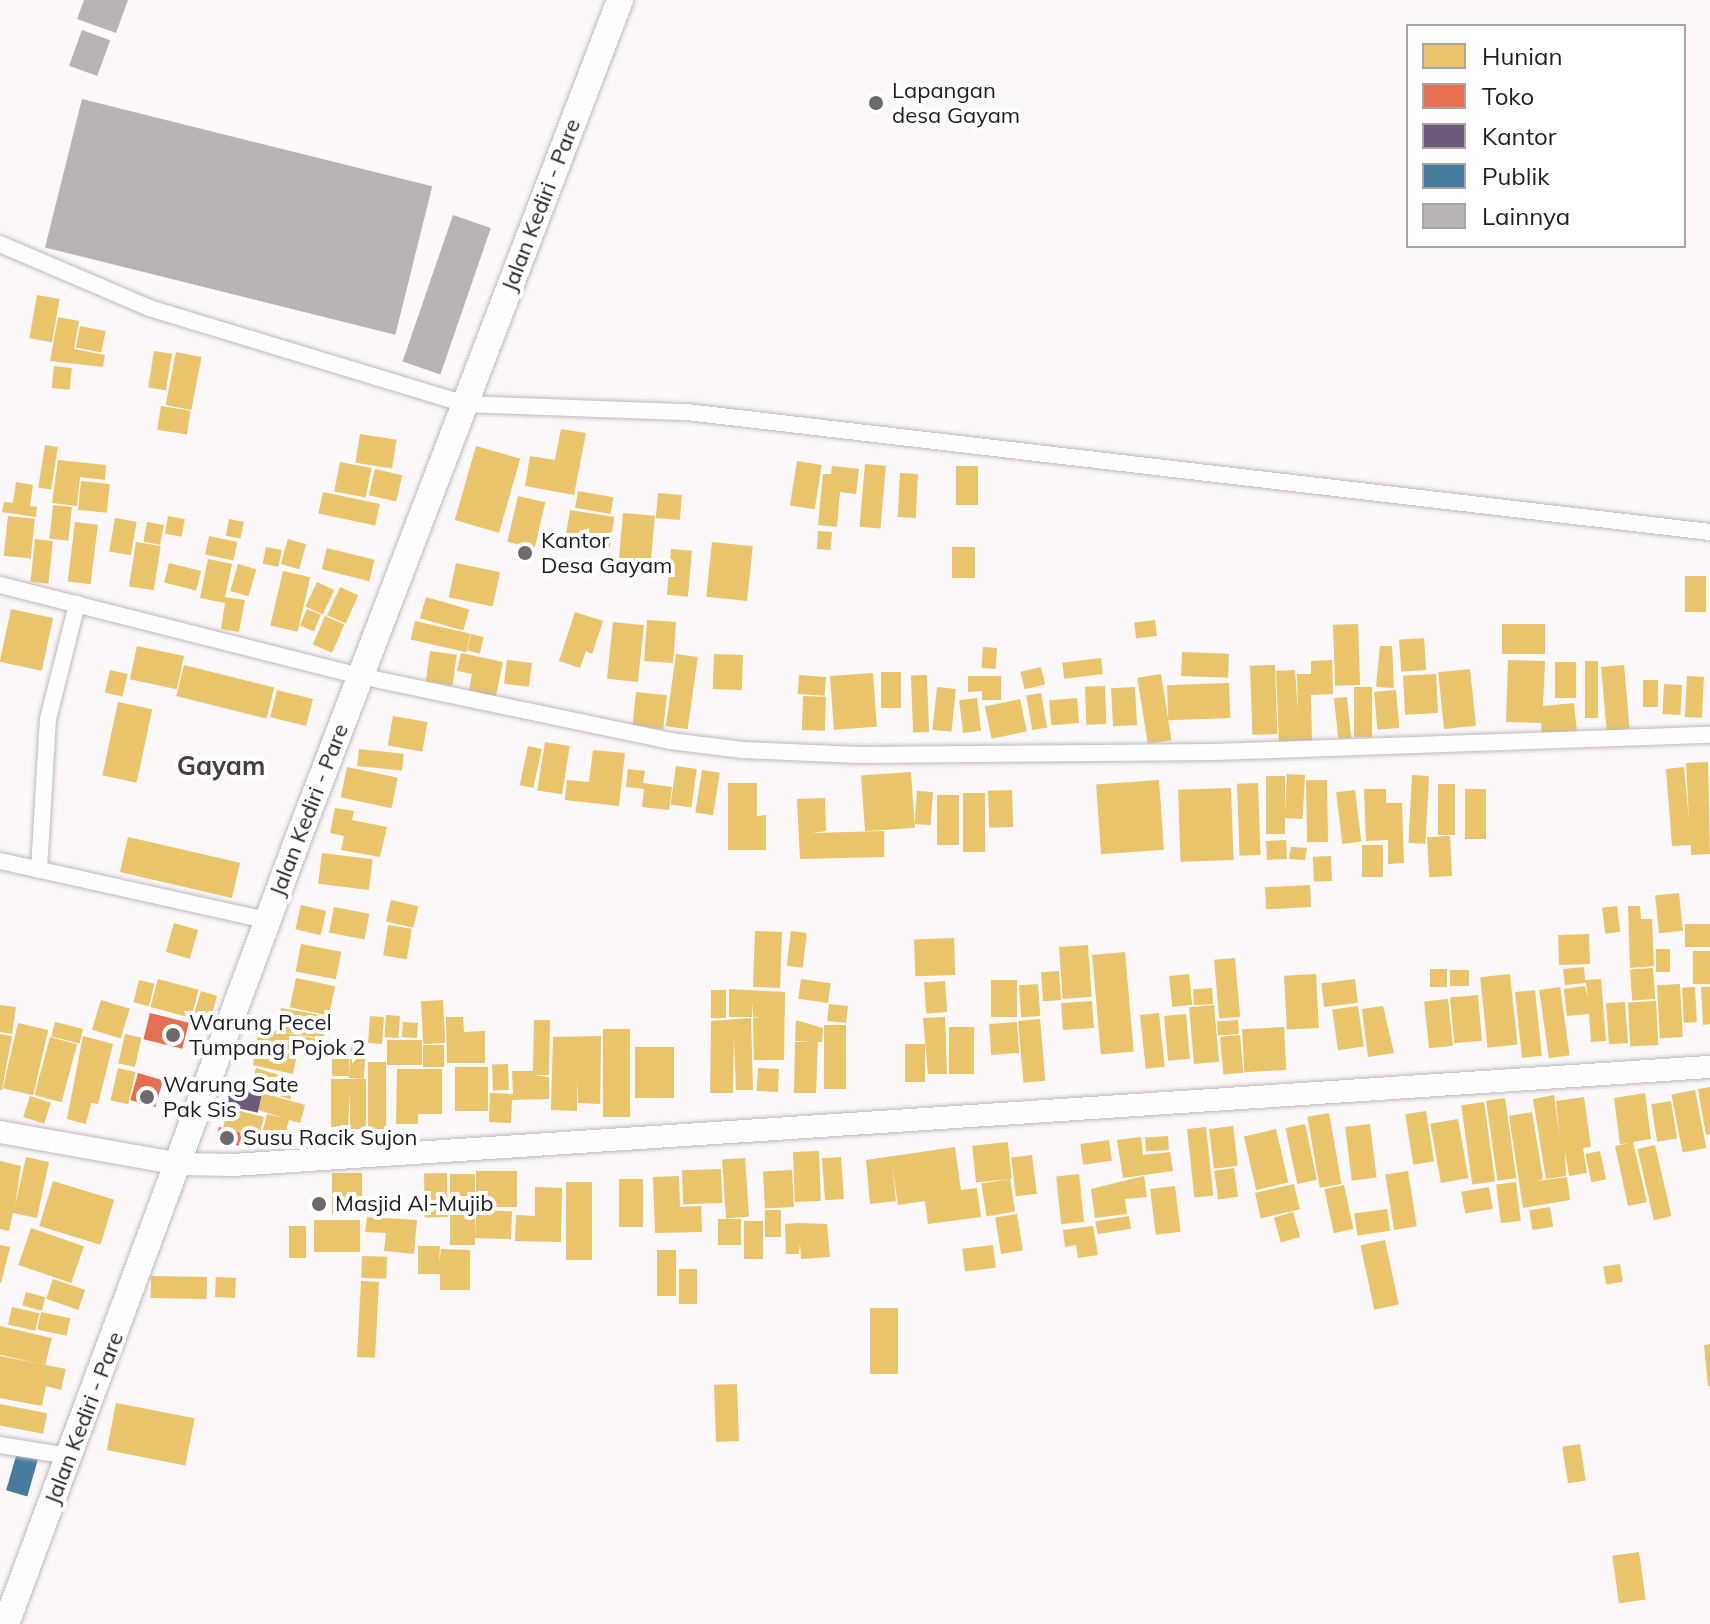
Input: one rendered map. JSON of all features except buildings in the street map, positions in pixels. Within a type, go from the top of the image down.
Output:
[{"type":"main road","name":"Jalan Kediri - Pare","points":[[6,1624],[267,920],[620,0]]},
{"type":"street","points":[[0,244],[149,308],[465,404],[687,412],[1710,532]]},
{"type":"street","points":[[0,585],[360,676],[670,741],[830,754],[1214,752],[1710,735]]},
{"type":"street","points":[[39,870],[48,719],[77,604]]},
{"type":"street","points":[[0,861],[267,920]]},
{"type":"street","points":[[0,1132],[179,1164],[233,1165],[1710,1067]]},
{"type":"street","points":[[0,1445],[69,1456]]},
{"type":"place","name":"Lapangan desa Gayam","points":[[876,103]]},
{"type":"place","name":"Kantor Desa Gayam","points":[[525,553]]},
{"type":"place","name":"Warung Pecel Tumpang Pojok 2","points":[[173,1035]]},
{"type":"place","name":"Warung Sate Pak Sis","points":[[147,1097]]},
{"type":"place","name":"Susu Racik Sujon","points":[[227,1138]]},
{"type":"place","name":"Masjid Al-Mujib","points":[[319,1204]]},
{"type":"district","name":"Gayam","points":[[221,766]]}]
